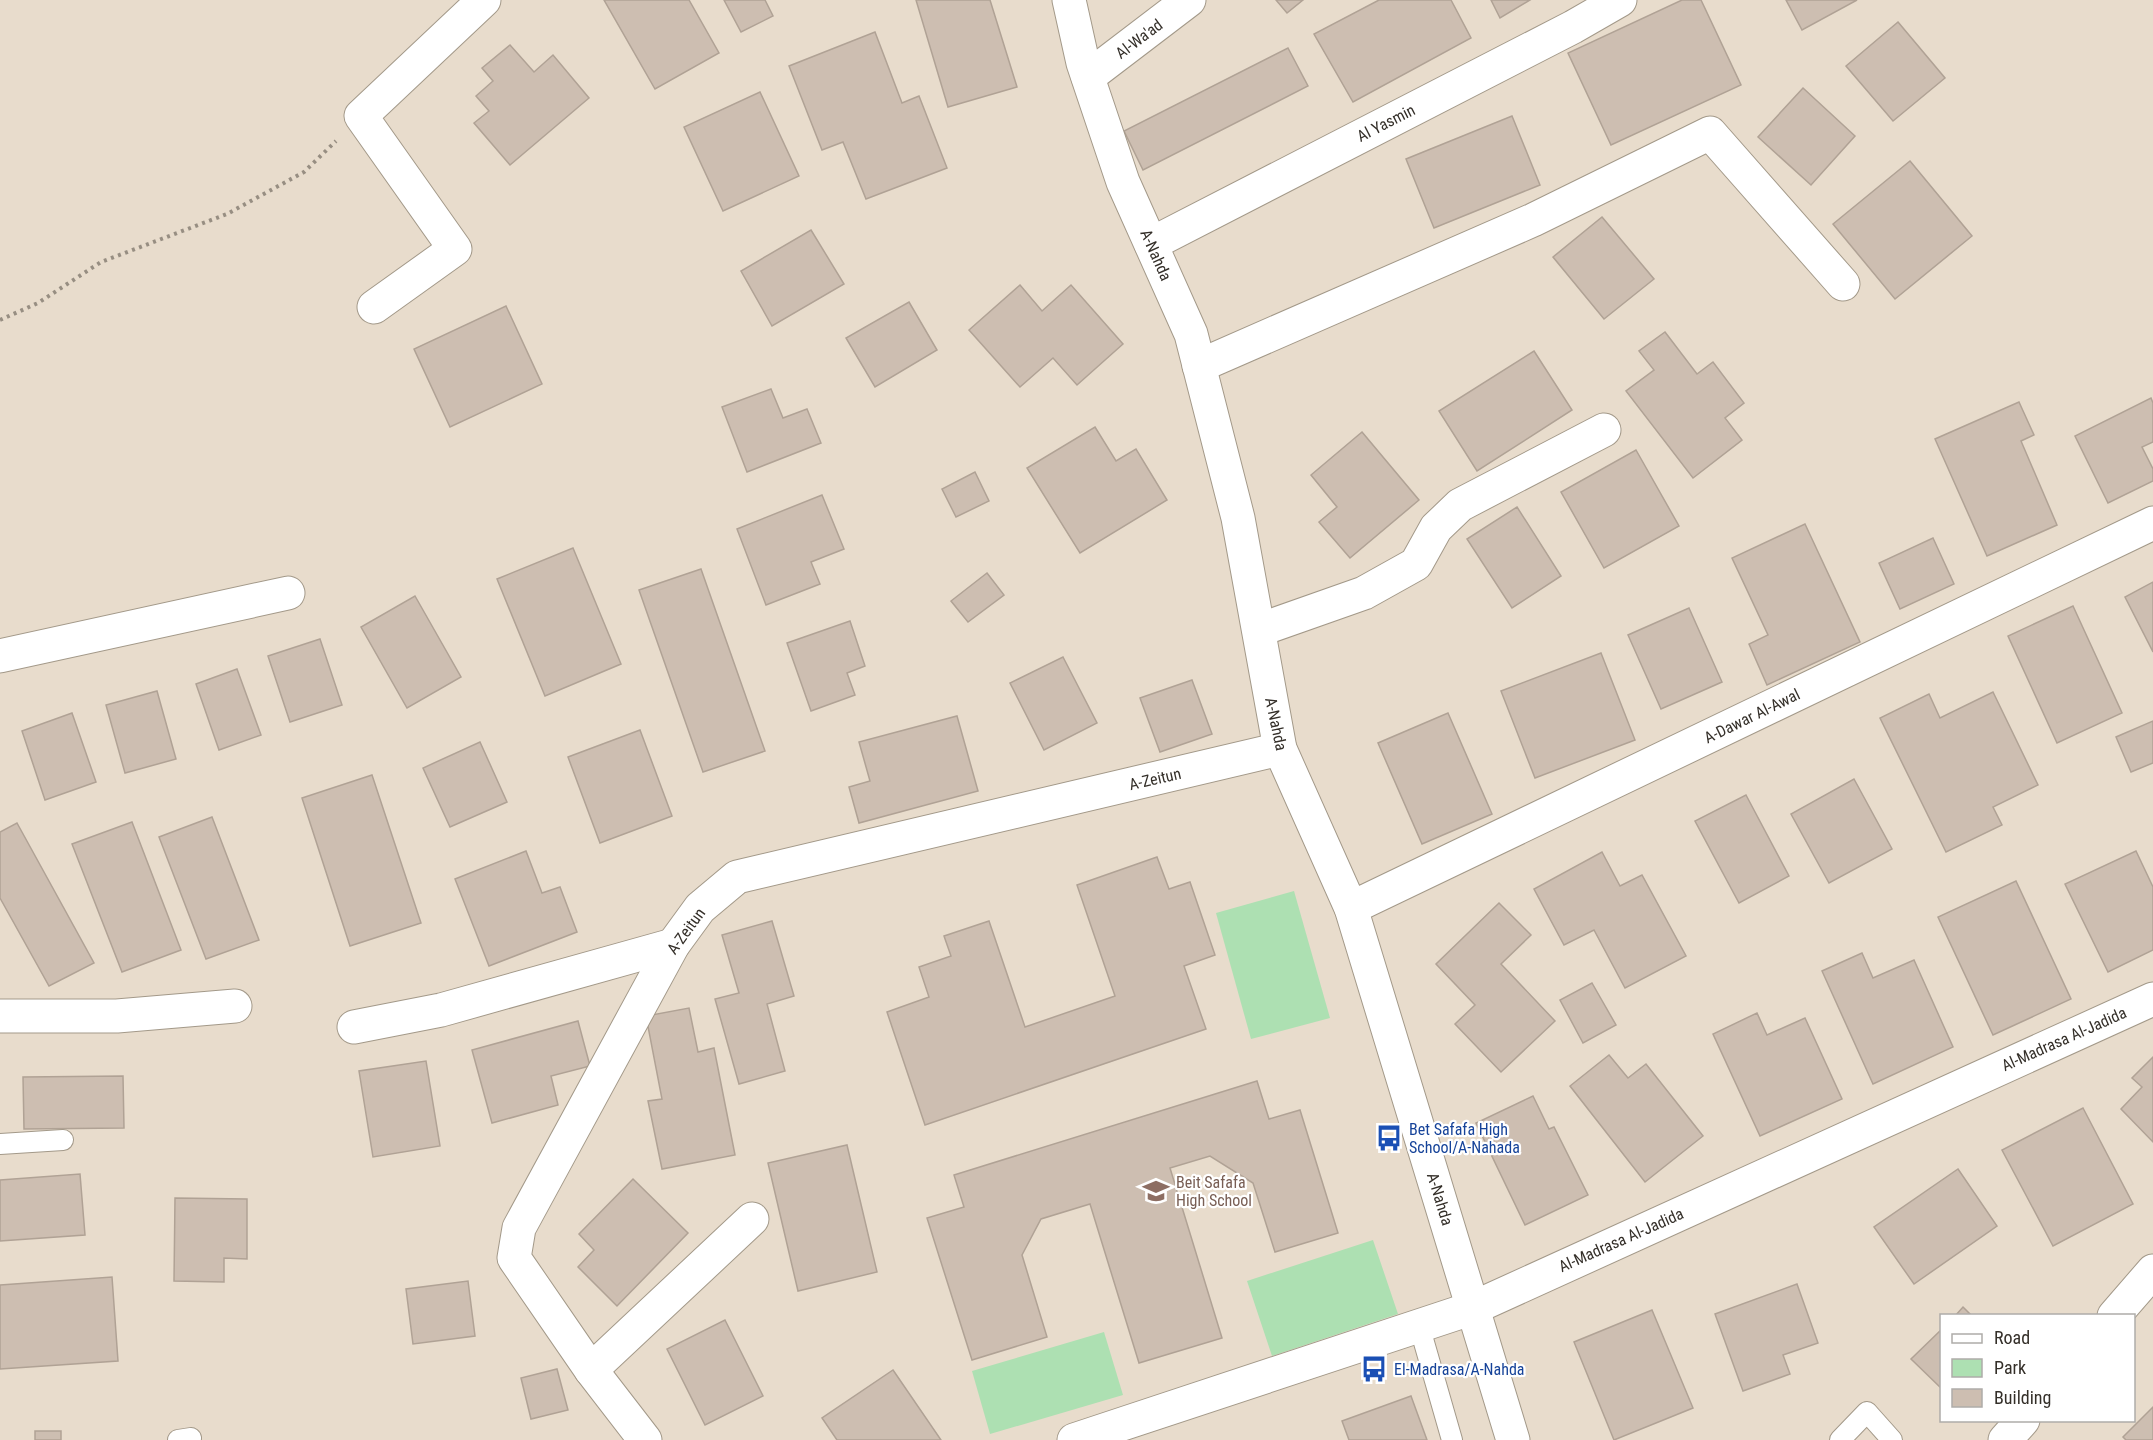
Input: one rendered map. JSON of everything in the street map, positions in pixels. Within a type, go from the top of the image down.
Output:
[{"type":"street","points":[[374,307],[455,249],[361,116],[484,0]]},
{"type":"street","name":"A-Nahda","points":[[1069,0],[1088,77],[1123,182],[1191,334],[1238,518],[1280,749],[1351,908],[1513,1440]]},
{"type":"street","name":"Al-Wa'ad","points":[[1088,77],[1190,0]]},
{"type":"street","name":"Al Yasmin","points":[[1151,244],[1620,0]]},
{"type":"street","points":[[1199,366],[1350,298],[1533,220],[1710,133],[1843,284]]},
{"type":"street","points":[[1259,630],[1364,593],[1416,564],[1436,528],[1460,505],[1604,430]]},
{"type":"street","name":"A-Dawar Al-Awal","points":[[1351,908],[2153,523]]},
{"type":"street","points":[[0,656],[288,593]]},
{"type":"street","name":"A-Zeitun","points":[[645,1440],[591,1370],[514,1257],[519,1228],[673,945],[700,908],[737,877],[1280,749]]},
{"type":"street","points":[[354,1027],[441,1010],[673,945]]},
{"type":"street","name":"Al-Madrasa Al-Jadida","points":[[1074,1440],[1108,1434],[1473,1308],[2153,999]]},
{"type":"street","points":[[0,1016],[117,1016],[235,1006]]},
{"type":"street","points":[[591,1370],[752,1219]]},
{"type":"street","points":[[2116,1314],[2153,1271]]},
{"type":"lane","points":[[0,1144],[63,1140]]},
{"type":"lane","points":[[1419,1325],[1452,1440]]},
{"type":"lane","points":[[1840,1440],[1867,1412],[1892,1440]]},
{"type":"path","points":[[0,320],[38,303],[101,262],[227,214],[304,172],[361,116]]},
{"type":"green space","points":[[1294,891],[1330,1018],[1251,1039],[1216,913]]},
{"type":"green space","points":[[1373,1240],[1398,1314],[1272,1356],[1247,1281]]},
{"type":"green space","points":[[1104,1332],[1123,1395],[990,1434],[972,1371]]},
{"type":"building","points":[[604,0],[689,0],[719,53],[655,89]]},
{"type":"building","points":[[724,0],[765,0],[773,16],[741,32]]},
{"type":"building","points":[[916,0],[990,0],[1017,87],[948,107]]},
{"type":"building","points":[[1276,0],[1303,0],[1287,13]]},
{"type":"building","points":[[1379,0],[1451,0],[1471,38],[1353,102],[1314,34]]},
{"type":"building","points":[[1491,0],[1530,0],[1500,18]]},
{"type":"building","points":[[1682,0],[1701,0],[1741,85],[1611,145],[1568,53]]},
{"type":"building","points":[[1786,0],[1857,0],[1802,30]]},
{"type":"building","points":[[1898,22],[1945,78],[1893,121],[1846,66]]},
{"type":"building","points":[[875,32],[902,103],[919,96],[947,168],[866,199],[843,142],[822,150],[789,66]]},
{"type":"building","points":[[510,45],[534,72],[553,55],[589,98],[510,165],[474,123],[489,111],[476,96],[493,81],[482,68]]},
{"type":"building","points":[[1288,48],[1308,86],[1143,170],[1124,131]]},
{"type":"building","points":[[1803,88],[1855,136],[1811,185],[1758,137]]},
{"type":"building","points":[[760,92],[799,176],[723,211],[684,127]]},
{"type":"building","points":[[1512,116],[1540,185],[1434,228],[1406,159]]},
{"type":"building","points":[[1910,161],[1972,236],[1895,299],[1833,224]]},
{"type":"building","points":[[1602,217],[1654,279],[1604,319],[1553,257]]},
{"type":"building","points":[[811,230],[844,284],[772,326],[741,271]]},
{"type":"building","points":[[1020,285],[1042,311],[1071,285],[1123,344],[1077,385],[1053,358],[1020,387],[969,330]]},
{"type":"building","points":[[909,302],[937,350],[875,387],[846,338]]},
{"type":"building","points":[[506,306],[542,384],[450,427],[414,349]]},
{"type":"building","points":[[1665,332],[1697,374],[1713,362],[1744,403],[1725,418],[1742,440],[1693,478],[1626,391],[1654,370],[1639,351]]},
{"type":"building","points":[[1534,351],[1572,410],[1477,471],[1439,411]]},
{"type":"building","points":[[771,389],[783,418],[807,409],[821,443],[747,472],[722,407]]},
{"type":"building","points":[[2151,398],[2153,442],[2142,447],[2153,469],[2153,481],[2108,503],[2075,436]]},
{"type":"building","points":[[2019,402],[2034,435],[2021,441],[2057,525],[1987,556],[1935,439]]},
{"type":"building","points":[[1095,427],[1116,461],[1136,449],[1167,500],[1080,553],[1027,468]]},
{"type":"building","points":[[1362,432],[1419,500],[1350,558],[1319,522],[1337,507],[1311,475]]},
{"type":"building","points":[[1636,450],[1679,526],[1604,568],[1561,492]]},
{"type":"building","points":[[975,472],[989,501],[956,517],[942,489]]},
{"type":"building","points":[[822,495],[844,549],[811,562],[820,584],[766,605],[737,529]]},
{"type":"building","points":[[1517,507],[1561,576],[1512,608],[1467,539]]},
{"type":"building","points":[[1805,524],[1860,642],[1767,685],[1749,644],[1768,635],[1732,558]]},
{"type":"building","points":[[1933,538],[1954,584],[1900,609],[1879,563]]},
{"type":"building","points":[[573,548],[621,664],[545,696],[497,579]]},
{"type":"building","points":[[701,569],[765,751],[703,772],[639,590]]},
{"type":"building","points":[[987,573],[1004,595],[968,622],[951,601]]},
{"type":"building","points":[[2153,582],[2153,652],[2125,597]]},
{"type":"building","points":[[415,596],[461,677],[407,708],[361,627]]},
{"type":"building","points":[[2073,606],[2122,713],[2057,743],[2008,636]]},
{"type":"building","points":[[1689,608],[1722,682],[1661,709],[1628,635]]},
{"type":"building","points":[[850,621],[865,666],[847,673],[855,695],[811,711],[787,643]]},
{"type":"building","points":[[320,639],[342,705],[290,722],[268,656]]},
{"type":"building","points":[[1601,653],[1635,740],[1535,778],[1501,691]]},
{"type":"building","points":[[1063,657],[1097,723],[1044,750],[1010,683]]},
{"type":"building","points":[[237,669],[261,735],[219,750],[196,684]]},
{"type":"building","points":[[1192,680],[1212,734],[1160,752],[1140,698]]},
{"type":"building","points":[[157,691],[176,759],[125,773],[106,705]]},
{"type":"building","points":[[1993,692],[2038,785],[1993,807],[2002,825],[1946,852],[1880,718],[1929,694],[1940,718]]},
{"type":"building","points":[[72,713],[96,782],[45,800],[22,731]]},
{"type":"building","points":[[1448,713],[1492,814],[1422,844],[1378,743]]},
{"type":"building","points":[[957,716],[978,791],[859,823],[849,787],[870,781],[859,742]]},
{"type":"building","points":[[2153,721],[2153,763],[2131,772],[2116,737]]},
{"type":"building","points":[[640,730],[672,816],[600,843],[568,757]]},
{"type":"building","points":[[480,742],[507,802],[450,827],[423,768]]},
{"type":"building","points":[[372,775],[421,923],[350,946],[302,798]]},
{"type":"building","points":[[1854,779],[1892,849],[1829,883],[1791,814]]},
{"type":"building","points":[[1746,795],[1789,876],[1739,903],[1695,821]]},
{"type":"building","points":[[212,817],[259,940],[206,959],[159,837]]},
{"type":"building","points":[[132,822],[181,950],[122,972],[72,844]]},
{"type":"building","points":[[17,823],[94,963],[49,986],[0,898],[0,832]]},
{"type":"building","points":[[526,851],[542,893],[560,887],[577,932],[489,966],[455,879]]},
{"type":"building","points":[[2136,851],[2153,887],[2153,950],[2108,972],[2065,884]]},
{"type":"building","points":[[1602,852],[1620,886],[1642,875],[1686,956],[1625,988],[1594,930],[1564,945],[1534,889]]},
{"type":"building","points":[[1157,857],[1169,889],[1190,882],[1215,955],[1184,966],[1206,1029],[925,1125],[887,1012],[929,997],[919,967],[951,956],[944,936],[989,921],[1025,1027],[1115,996],[1077,885]]},
{"type":"building","points":[[2016,881],[2071,999],[1993,1035],[1938,917]]},
{"type":"building","points":[[1499,903],[1531,935],[1501,964],[1555,1021],[1501,1072],[1455,1024],[1475,1005],[1436,964]]},
{"type":"building","points":[[772,921],[794,996],[767,1004],[785,1071],[739,1084],[715,999],[739,993],[722,935]]},
{"type":"building","points":[[1862,953],[1873,978],[1914,960],[1953,1047],[1873,1084],[1822,971]]},
{"type":"building","points":[[1592,983],[1616,1025],[1583,1043],[1560,1000]]},
{"type":"building","points":[[689,1008],[698,1052],[714,1048],[735,1155],[662,1169],[648,1101],[662,1099],[646,1016]]},
{"type":"building","points":[[1757,1013],[1767,1035],[1805,1018],[1842,1099],[1760,1136],[1713,1034]]},
{"type":"building","points":[[578,1021],[590,1066],[551,1076],[558,1105],[492,1123],[472,1050]]},
{"type":"building","points":[[1609,1055],[1628,1078],[1646,1064],[1703,1136],[1645,1182],[1570,1086]]},
{"type":"building","points":[[2153,1057],[2153,1142],[2121,1109],[2142,1087],[2132,1078]]},
{"type":"building","points":[[426,1061],[440,1146],[373,1157],[359,1071]]},
{"type":"building","points":[[123,1076],[124,1128],[24,1129],[23,1077]]},
{"type":"building","points":[[1257,1081],[1269,1119],[1300,1110],[1338,1233],[1275,1252],[1253,1183],[1210,1156],[1170,1168],[1222,1338],[1139,1363],[1090,1204],[1041,1219],[1022,1255],[1047,1337],[972,1360],[927,1218],[964,1207],[954,1175]]},
{"type":"building","points":[[1533,1096],[1549,1129],[1554,1127],[1588,1195],[1525,1225],[1476,1123]]},
{"type":"building","points":[[2083,1108],[2133,1204],[2053,1246],[2002,1150]]},
{"type":"building","points":[[847,1145],[877,1272],[798,1291],[768,1163]]},
{"type":"building","points":[[1958,1169],[1997,1226],[1914,1284],[1874,1227]]},
{"type":"building","points":[[80,1174],[85,1235],[0,1241],[0,1180]]},
{"type":"building","points":[[633,1179],[688,1233],[617,1306],[578,1267],[594,1250],[579,1234]]},
{"type":"building","points":[[175,1198],[247,1199],[247,1259],[224,1258],[224,1282],[174,1281]]},
{"type":"building","points":[[112,1277],[118,1361],[0,1369],[0,1285]]},
{"type":"building","points":[[468,1281],[475,1336],[413,1344],[406,1289]]},
{"type":"building","points":[[1797,1284],[1818,1343],[1783,1355],[1790,1374],[1743,1391],[1715,1314]]},
{"type":"building","points":[[1963,1307],[1970,1314],[1957,1314]]},
{"type":"building","points":[[1652,1310],[1693,1408],[1614,1440],[1574,1342]]},
{"type":"building","points":[[725,1320],[763,1396],[705,1425],[667,1349]]},
{"type":"building","points":[[1940,1331],[1940,1387],[1911,1359]]},
{"type":"building","points":[[557,1369],[568,1410],[531,1419],[521,1378]]},
{"type":"building","points":[[893,1370],[941,1440],[837,1440],[822,1418]]},
{"type":"building","points":[[1411,1396],[1427,1440],[1349,1440],[1342,1421]]},
{"type":"building","points":[[2153,1407],[2153,1440],[2126,1440],[2123,1437]]},
{"type":"building","points":[[35,1431],[61,1431],[61,1440],[35,1440]]},
{"type":"place","name":"Bet Safafa High School/A-Nahada","points":[[1389,1138]]},
{"type":"place","name":"Beit Safafa High School","points":[[1156,1191]]},
{"type":"place","name":"El-Madrasa/A-Nahda","points":[[1374,1369]]}]
